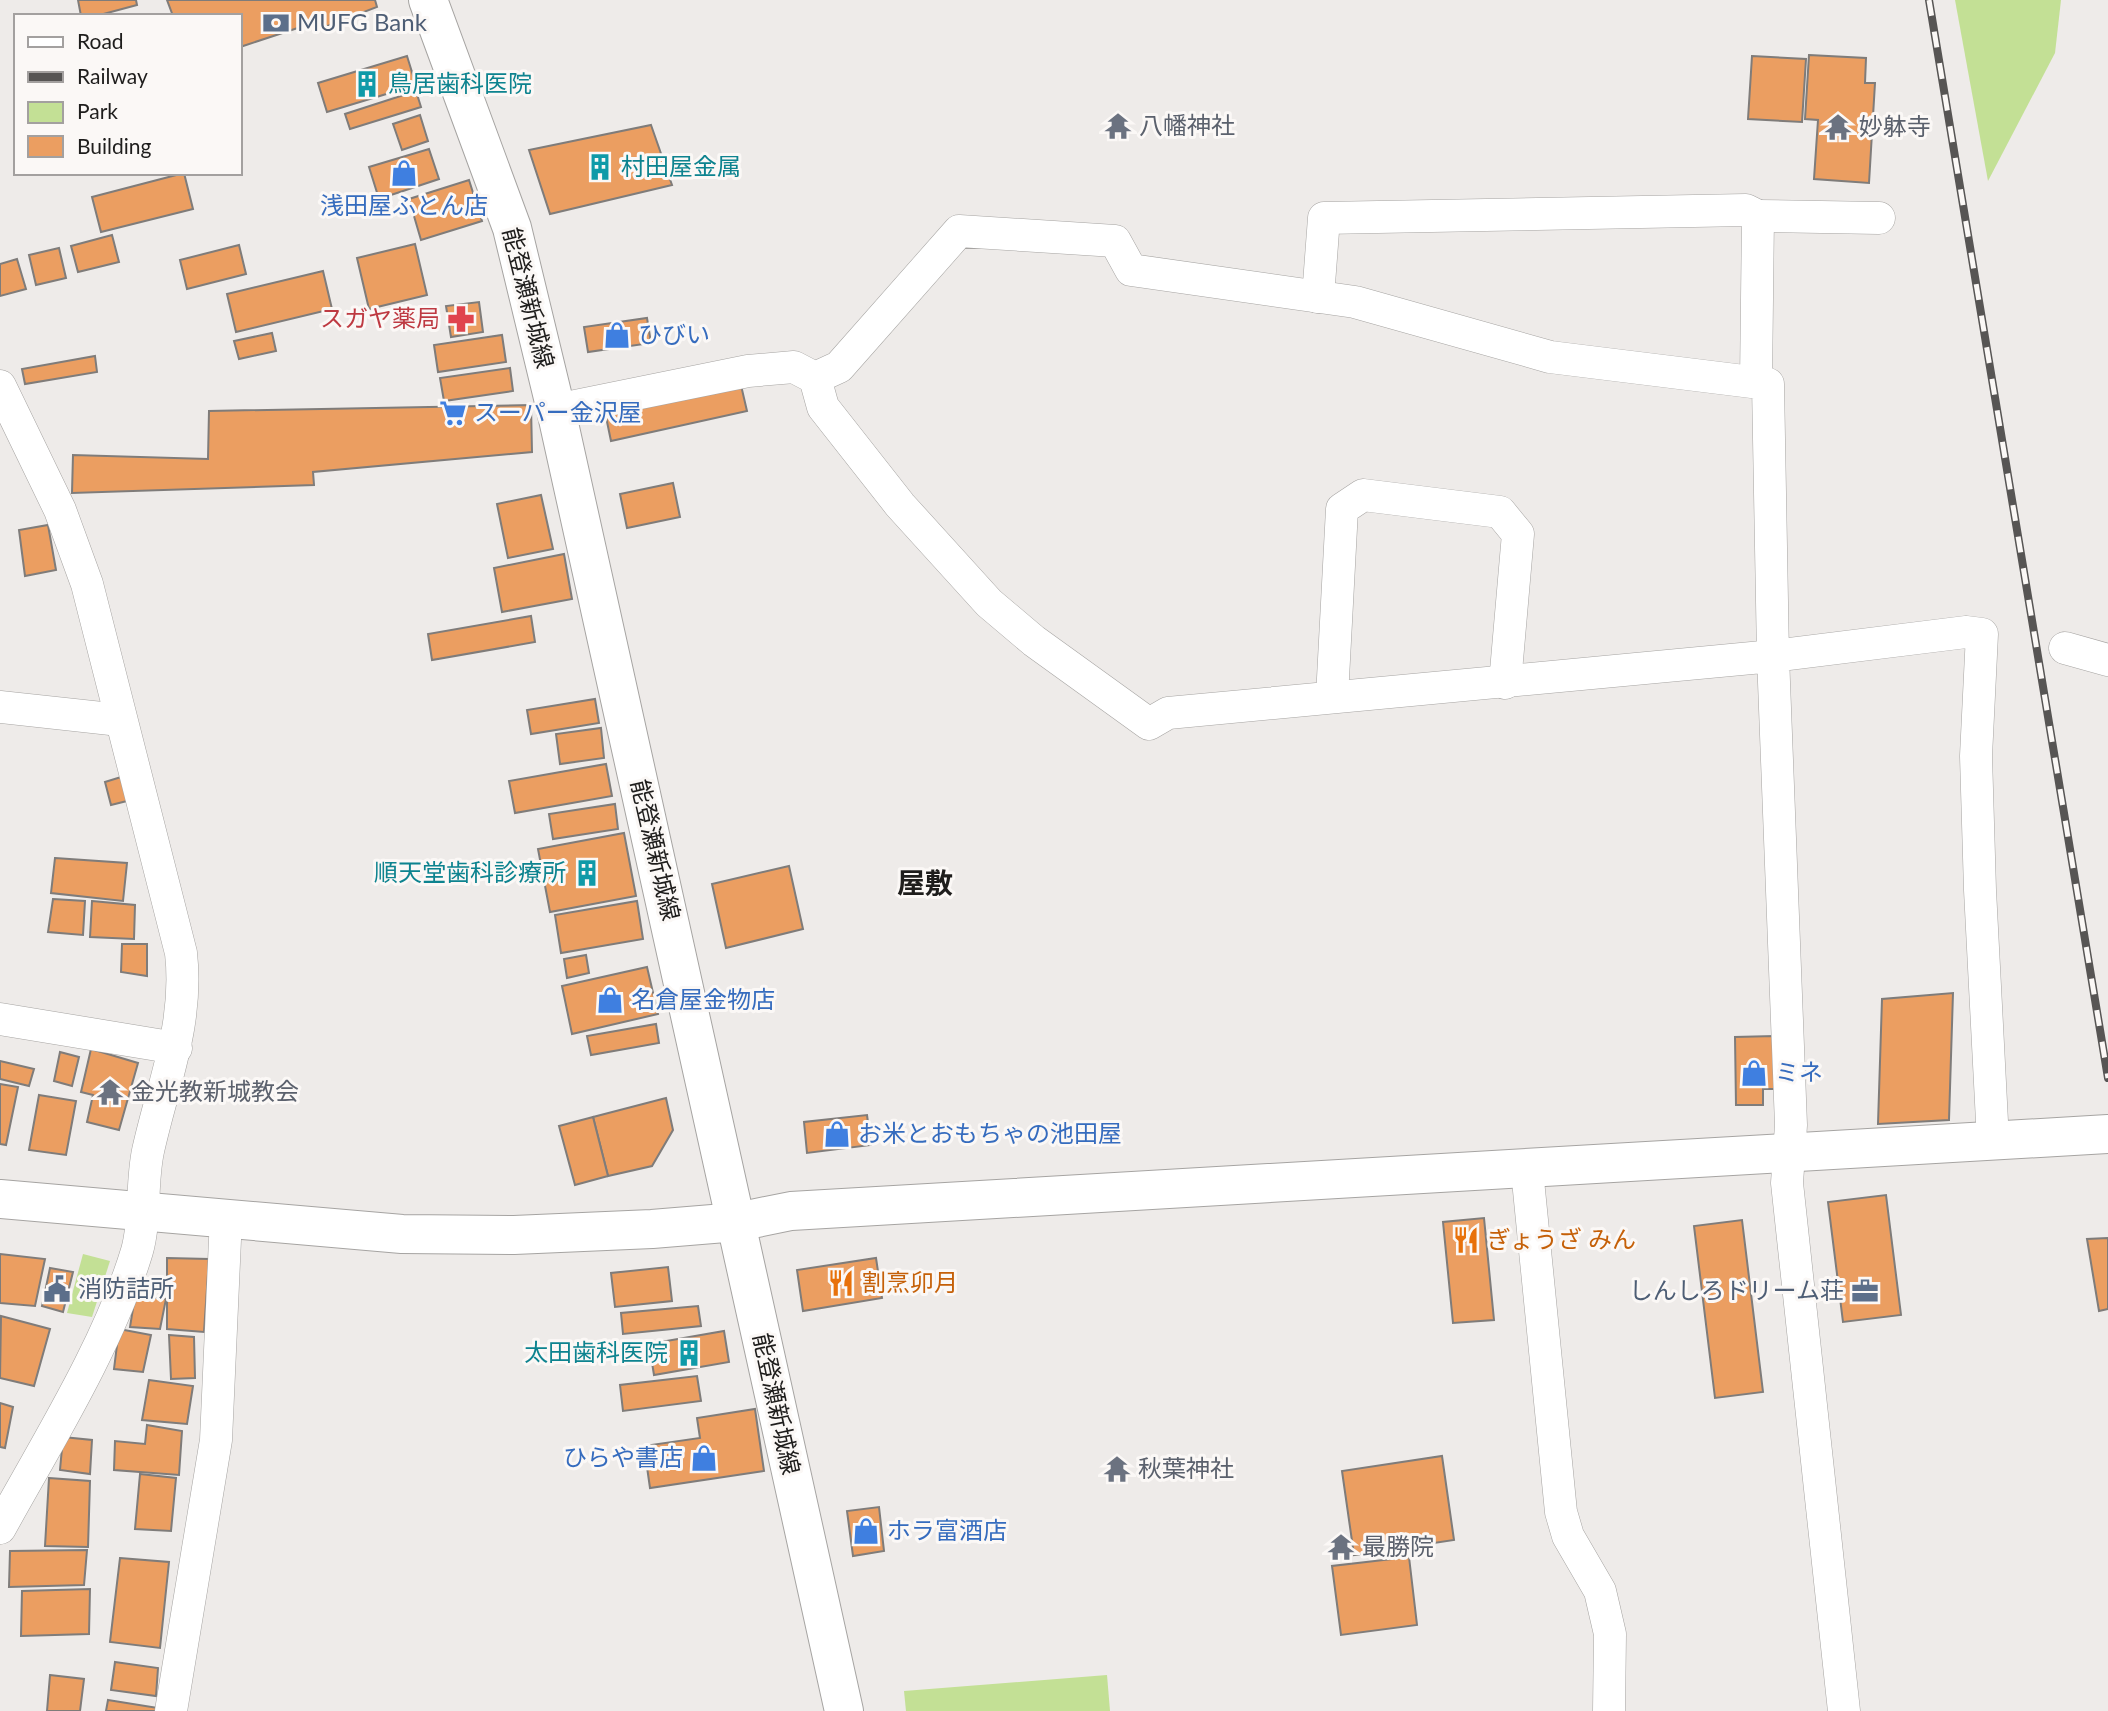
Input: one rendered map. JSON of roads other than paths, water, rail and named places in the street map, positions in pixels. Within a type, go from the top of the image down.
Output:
[{"type":"street","name":"能登瀬新城線","points":[[428,0],[512,228],[556,410],[844,1711]]},
{"type":"street","points":[[1318,297],[1324,218],[1746,210],[1758,216],[1878,218]]},
{"type":"street","points":[[1756,382],[1758,216]]},
{"type":"street","points":[[815,378],[839,367],[959,232],[1115,241],[1131,270],[1355,302],[1550,357],[1768,384],[1773,656],[1791,1125],[1787,1183],[1844,1711]]},
{"type":"street","points":[[556,410],[748,371],[794,367],[815,378],[823,407],[900,505],[989,603],[1034,641],[1149,724],[1168,713],[1773,656],[1966,632],[1982,634],[1976,755],[1993,1141]]},
{"type":"street","points":[[0,386],[60,510],[87,584],[181,953],[185,988],[176,1048],[148,1153],[137,1250],[113,1312],[66,1410],[0,1528]]},
{"type":"street","points":[[1332,697],[1342,509],[1363,495],[1500,512],[1518,534],[1505,683]]},
{"type":"street","points":[[2065,648],[2108,660]]},
{"type":"street","points":[[0,707],[120,720]]},
{"type":"street","points":[[0,1019],[176,1048]]},
{"type":"street","points":[[0,1199],[402,1234],[514,1235],[737,1222],[791,1211],[1789,1155],[2108,1134]]},
{"type":"street","points":[[1527,1170],[1561,1512],[1567,1536],[1600,1591],[1609,1634],[1609,1711]]},
{"type":"street","points":[[171,1711],[216,1440],[226,1217]]},
{"type":"railway","points":[[1929,0],[2108,1078]]},
{"type":"place","name":"MUFG Bank","points":[[276,23]]},
{"type":"place","name":"鳥居歯科医院","points":[[367,84]]},
{"type":"place","name":"八幡神社","points":[[1118,126]]},
{"type":"place","name":"妙躰寺","points":[[1838,127]]},
{"type":"place","name":"村田屋金属","points":[[600,167]]},
{"type":"place","name":"浅田屋ふとん店","points":[[404,173]]},
{"type":"place","name":"スガヤ薬局","points":[[461,319]]},
{"type":"place","name":"ひびい","points":[[617,335]]},
{"type":"place","name":"スーパー金沢屋","points":[[453,413]]},
{"type":"place","name":"順天堂歯科診療所","points":[[587,873]]},
{"type":"place","name":"名倉屋金物店","points":[[610,1000]]},
{"type":"place","name":"ミネ","points":[[1754,1073]]},
{"type":"place","name":"金光教新城教会","points":[[110,1092]]},
{"type":"place","name":"お米とおもちゃの池田屋","points":[[837,1134]]},
{"type":"place","name":"ぎょうざ みん","points":[[1466,1240]]},
{"type":"place","name":"割烹卯月","points":[[841,1283]]},
{"type":"place","name":"消防詰所","points":[[57,1289]]},
{"type":"place","name":"しんしろドリーム荘","points":[[1865,1291]]},
{"type":"place","name":"太田歯科医院","points":[[689,1353]]},
{"type":"place","name":"ひらや書店","points":[[704,1458]]},
{"type":"place","name":"秋葉神社","points":[[1117,1469]]},
{"type":"place","name":"ホラ富酒店","points":[[866,1531]]},
{"type":"place","name":"最勝院","points":[[1341,1547]]},
{"type":"district","name":"屋敷","points":[[925,883]]}]
